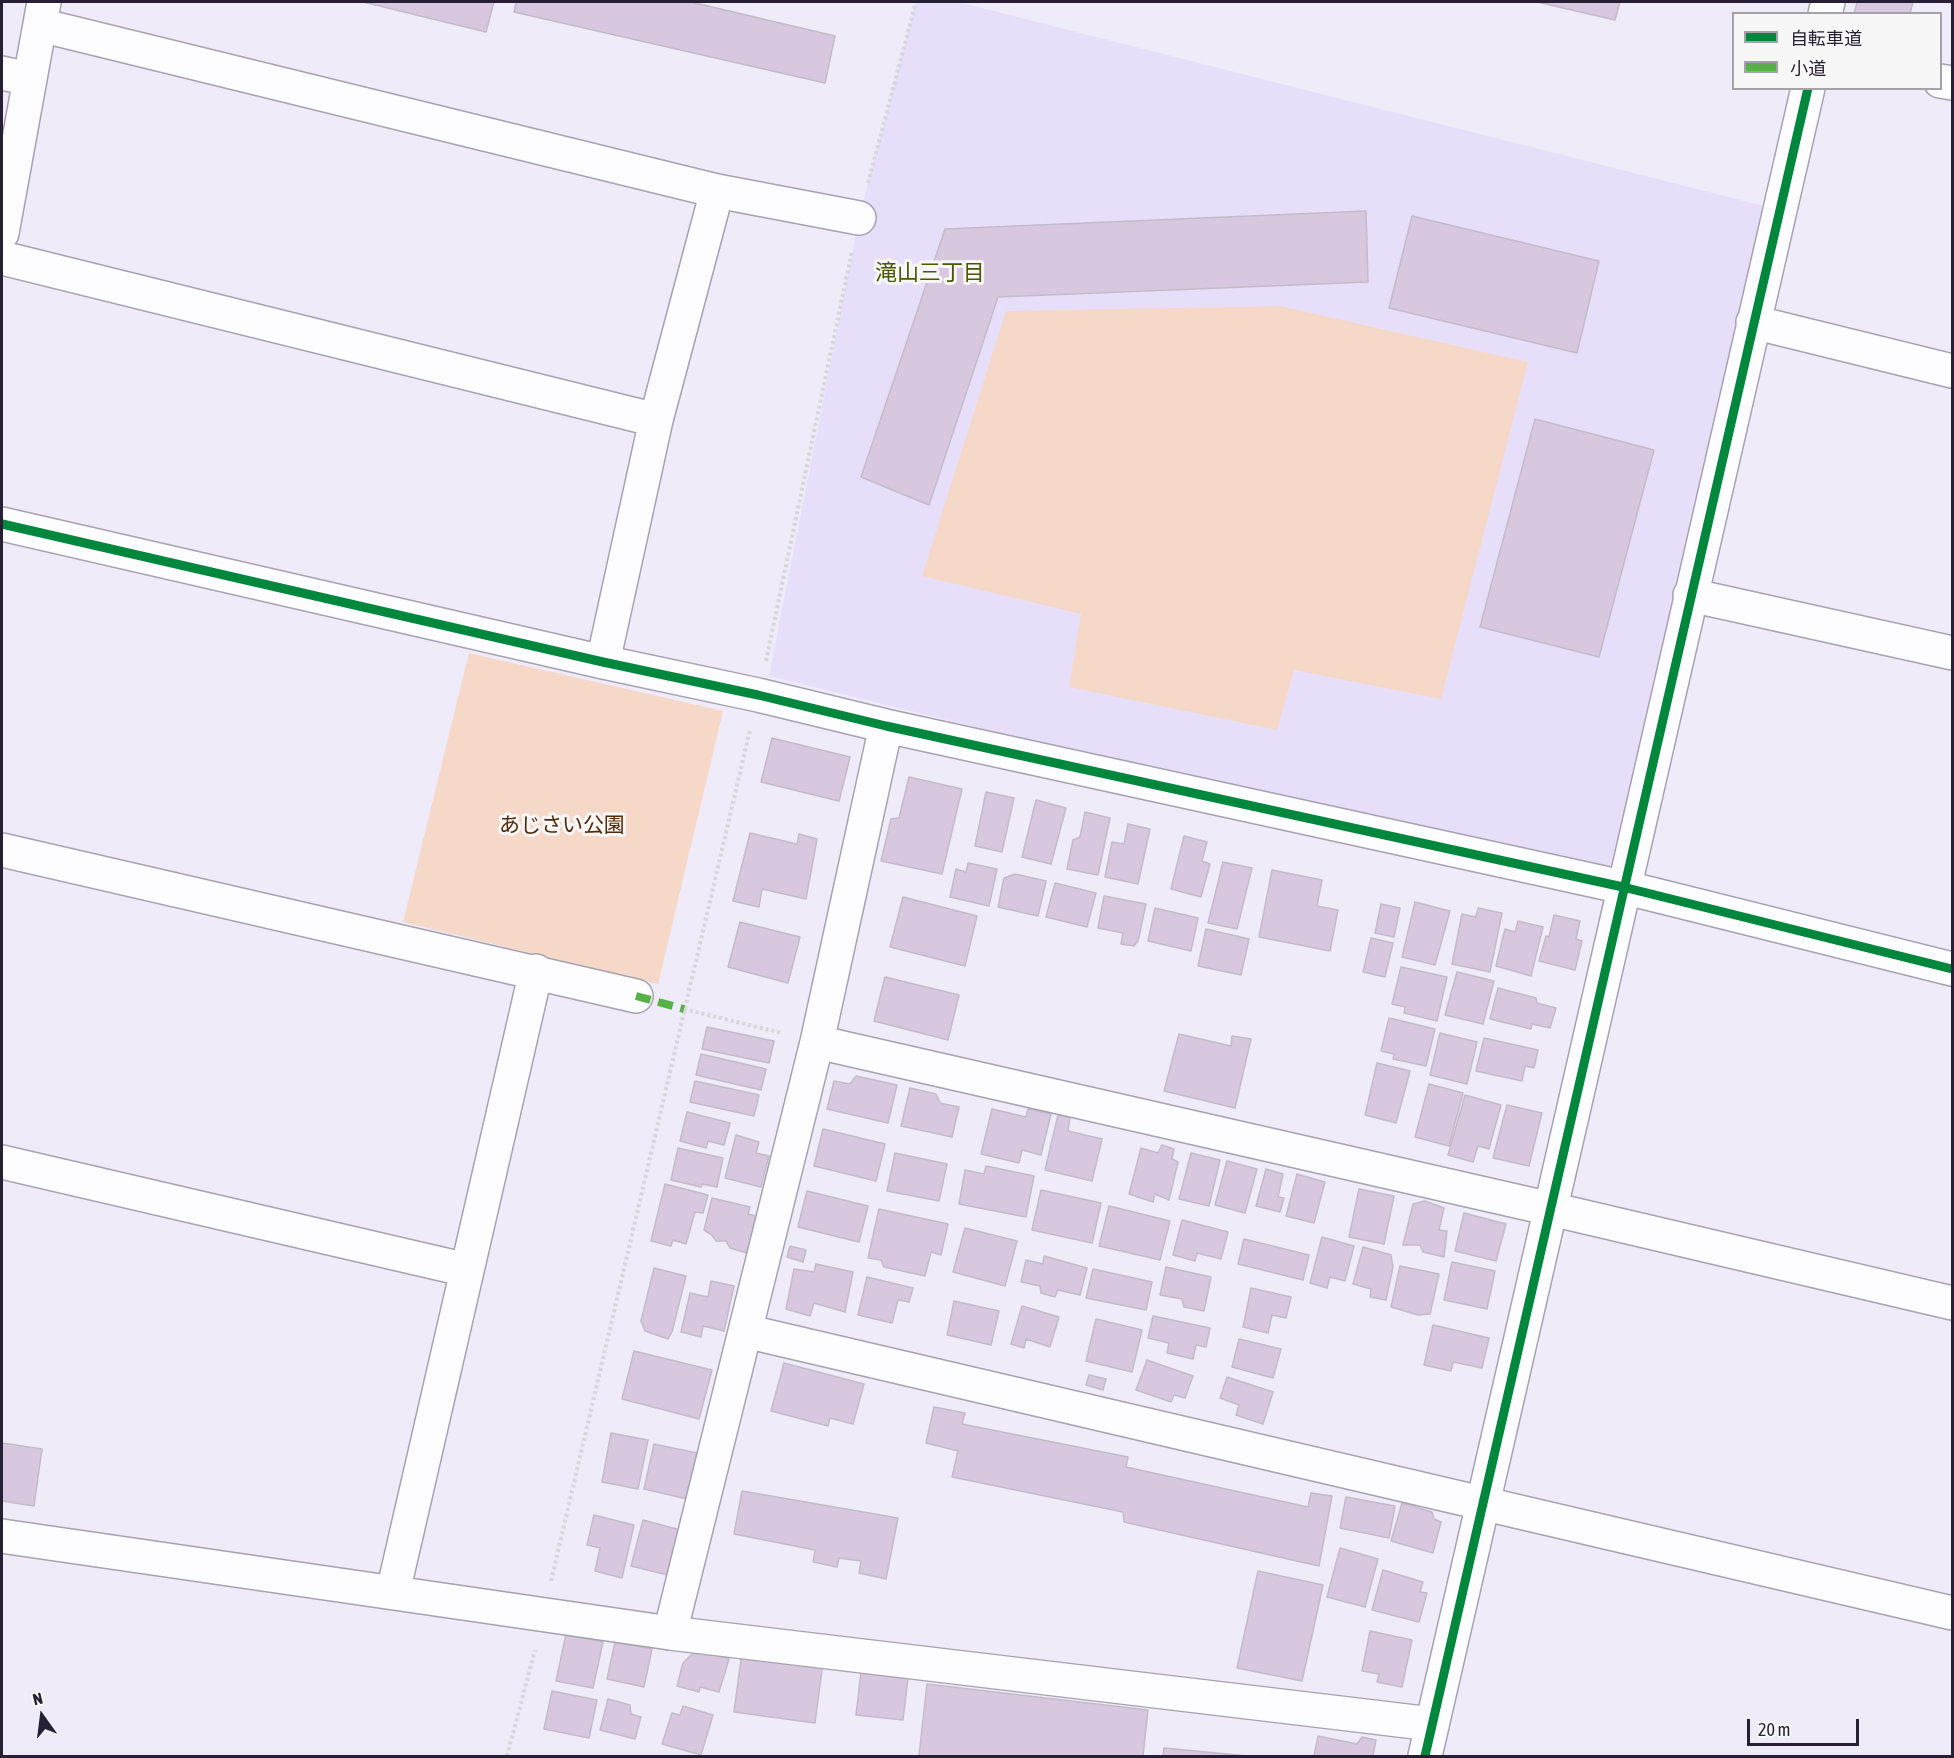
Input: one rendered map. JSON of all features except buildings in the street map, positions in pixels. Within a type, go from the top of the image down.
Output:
[{"type":"street","points":[[3,217],[15,76],[42,13],[717,191],[859,218]]},
{"type":"street","points":[[1425,1756],[1808,90]]},
{"type":"street","points":[[603,662],[656,420],[717,191]]},
{"type":"street","points":[[2,258],[656,420]]},
{"type":"street","points":[[1753,322],[1953,371]]},
{"type":"street","points":[[2,524],[603,662],[758,695],[885,726],[1623,887],[1953,969]]},
{"type":"street","points":[[1690,595],[1953,653]]},
{"type":"street","points":[[670,1633],[817,1042],[885,726]]},
{"type":"street","points":[[2,850],[536,971],[636,996]]},
{"type":"street","points":[[393,1592],[536,971]]},
{"type":"street","points":[[817,1042],[1953,1303]]},
{"type":"street","points":[[2,1162],[467,1270]]},
{"type":"street","points":[[745,1331],[1953,1613]]},
{"type":"street","points":[[2,1536],[670,1633],[1432,1724]]},
{"type":"path","points":[[507,1756],[544,1615],[758,695],[859,218],[916,2]]},
{"type":"path","points":[[684,1010],[817,1042]]},
{"type":"shaded area","points":[[916,2],[958,2],[1780,210],[1623,887],[769,676],[859,218]]},
{"type":"green space","points":[[1280,306],[1528,362],[1441,699],[1294,670],[1277,730],[1069,687],[1081,614],[922,576],[1006,311]]},
{"type":"green space","name":"あじさい公園","points":[[469,653],[723,711],[658,984],[403,922]]},
{"type":"marked path","points":[[636,996],[684,1009]]},
{"type":"cycle path","points":[[1425,1756],[1808,90]]},
{"type":"cycle path","points":[[2,524],[886,726],[1623,887],[1952,969]]},
{"type":"district","name":"滝山三丁目","points":[[930,273]]}]
